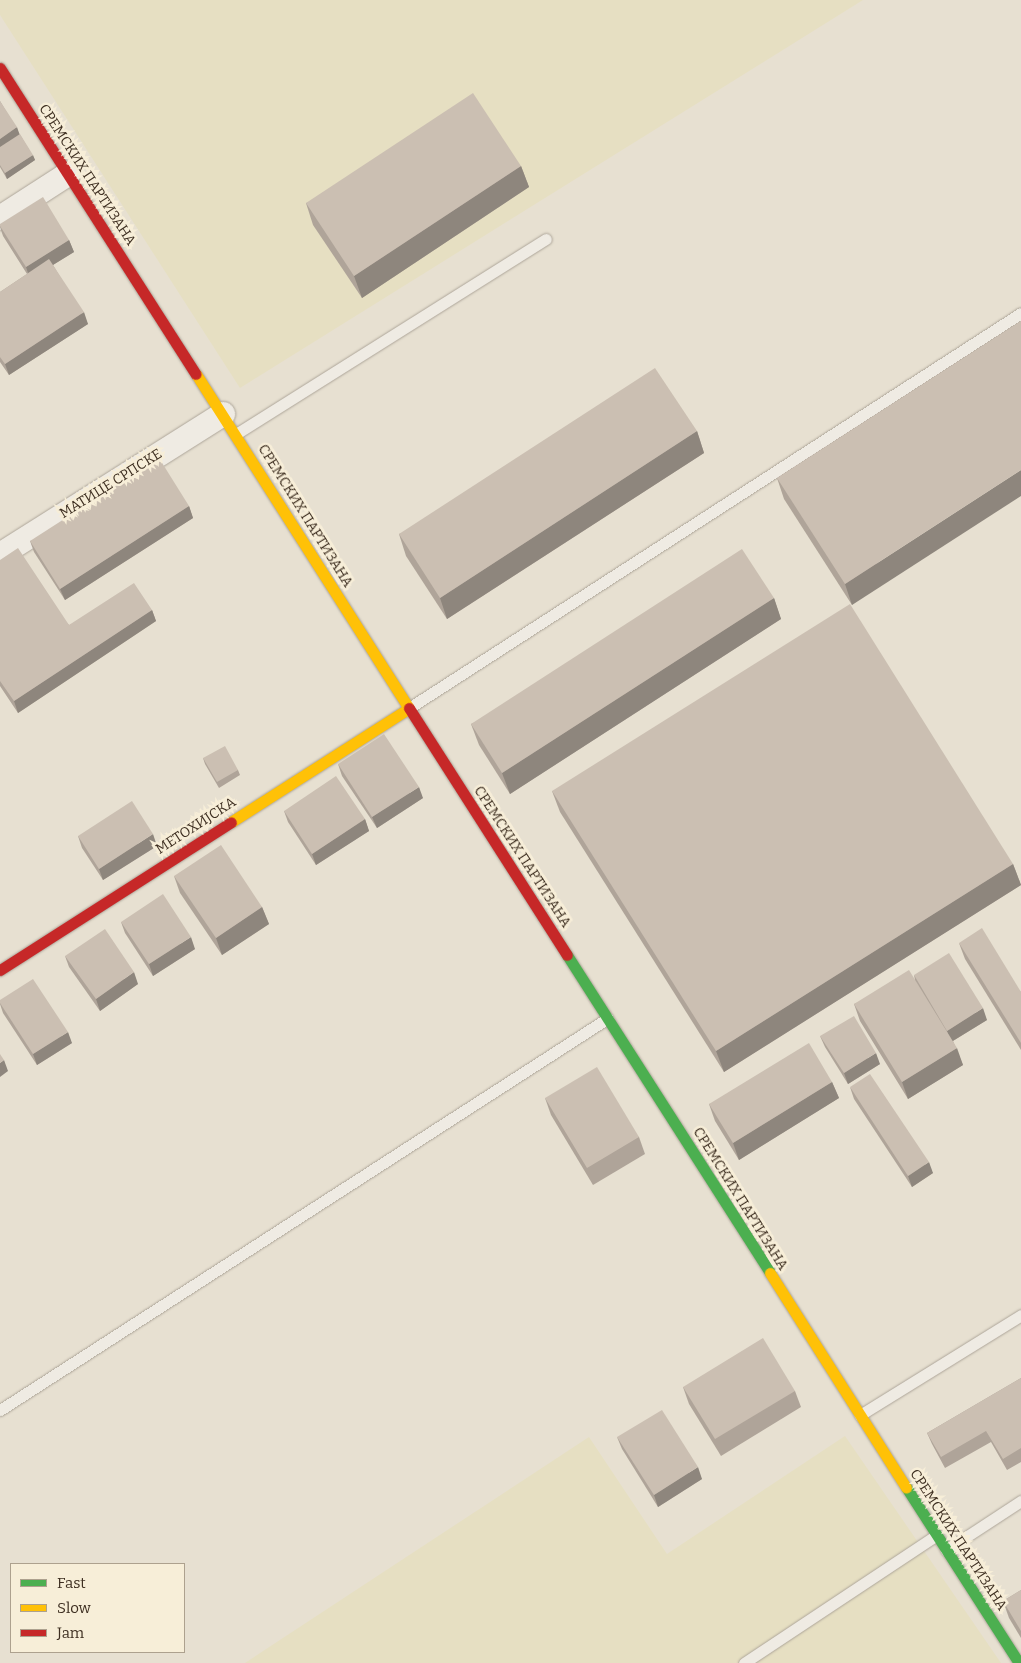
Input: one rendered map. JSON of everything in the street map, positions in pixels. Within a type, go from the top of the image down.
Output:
[{"type":"street","name":"СРЕМСКИХ ПАРТИЗАНА","points":[[0,68],[236,434],[408,708],[1019,1663]]},
{"type":"street","points":[[0,218],[68,174]]},
{"type":"street","name":"МАТИЦЕ СРПСКЕ","points":[[0,555],[223,414]]},
{"type":"street","name":"МЕТОХИЈСКА","points":[[0,970],[408,708]]},
{"type":"lane","points":[[236,434],[546,239]]},
{"type":"lane","points":[[408,708],[1021,313]]},
{"type":"lane","points":[[0,1410],[608,1018]]},
{"type":"lane","points":[[860,1415],[1021,1316]]},
{"type":"lane","points":[[946,1550],[1021,1501]]},
{"type":"lane","points":[[744,1663],[937,1535]]},
{"type":"shaded area","points":[[0,0],[863,0],[240,388],[0,15]]},
{"type":"shaded area","points":[[845,1436],[1001,1663],[245,1663],[589,1437],[667,1554]]},
{"type":"building","points":[[473,93],[521,166],[354,276],[306,203]]},
{"type":"building","points":[[0,101],[17,127],[0,139]]},
{"type":"building","points":[[20,134],[33,155],[5,173],[0,165],[0,147]]},
{"type":"building","points":[[43,197],[69,240],[26,267],[0,224]]},
{"type":"building","points":[[49,259],[84,312],[5,364],[0,357],[0,292]]},
{"type":"building","points":[[1021,321],[1021,470],[845,584],[777,478]]},
{"type":"building","points":[[655,368],[697,431],[440,598],[399,534]]},
{"type":"building","points":[[159,458],[189,506],[60,589],[30,541]]},
{"type":"building","points":[[18,548],[69,625],[134,583],[152,610],[14,701],[0,681],[0,560]]},
{"type":"building","points":[[742,549],[774,598],[502,773],[471,724]]},
{"type":"building","points":[[850,604],[1013,864],[716,1051],[552,791]]},
{"type":"building","points":[[384,734],[419,787],[372,817],[338,764]]},
{"type":"building","points":[[225,746],[238,770],[217,782],[203,758]]},
{"type":"building","points":[[336,776],[365,819],[312,854],[284,811]]},
{"type":"building","points":[[132,801],[153,834],[99,869],[78,836]]},
{"type":"building","points":[[221,845],[262,907],[216,938],[174,876]]},
{"type":"building","points":[[163,894],[191,937],[149,964],[121,922]]},
{"type":"building","points":[[982,928],[1021,992],[1021,1043],[959,943]]},
{"type":"building","points":[[105,929],[134,972],[96,999],[65,956]]},
{"type":"building","points":[[949,953],[983,1008],[947,1031],[914,975]]},
{"type":"building","points":[[909,970],[957,1048],[902,1082],[854,1004]]},
{"type":"building","points":[[33,979],[68,1032],[33,1054],[0,1003],[0,1000]]},
{"type":"building","points":[[854,1016],[876,1053],[844,1073],[820,1036]]},
{"type":"building","points":[[809,1043],[832,1082],[733,1143],[709,1104]]},
{"type":"building","points":[[0,1054],[4,1060],[0,1063]]},
{"type":"building","points":[[597,1067],[639,1137],[587,1168],[545,1098]]},
{"type":"building","points":[[870,1074],[929,1162],[908,1176],[850,1087]]},
{"type":"building","points":[[763,1338],[795,1391],[715,1439],[683,1387]]},
{"type":"building","points":[[1021,1378],[1021,1448],[1003,1459],[986,1431],[941,1457],[927,1433]]},
{"type":"building","points":[[662,1410],[698,1467],[654,1495],[617,1437]]},
{"type":"building","points":[[1021,1590],[1021,1631],[1003,1601]]},
{"type":"traffic: fast","points":[[567,955],[770,1273]]},
{"type":"traffic: fast","points":[[906,1487],[1019,1663]]},
{"type":"traffic: slow","points":[[196,374],[409,708]]},
{"type":"traffic: slow","points":[[231,822],[409,708]]},
{"type":"traffic: slow","points":[[770,1273],[906,1487]]},
{"type":"traffic: jam","points":[[0,68],[196,374]]},
{"type":"traffic: jam","points":[[409,708],[567,955]]},
{"type":"traffic: jam","points":[[0,970],[231,822]]}]
